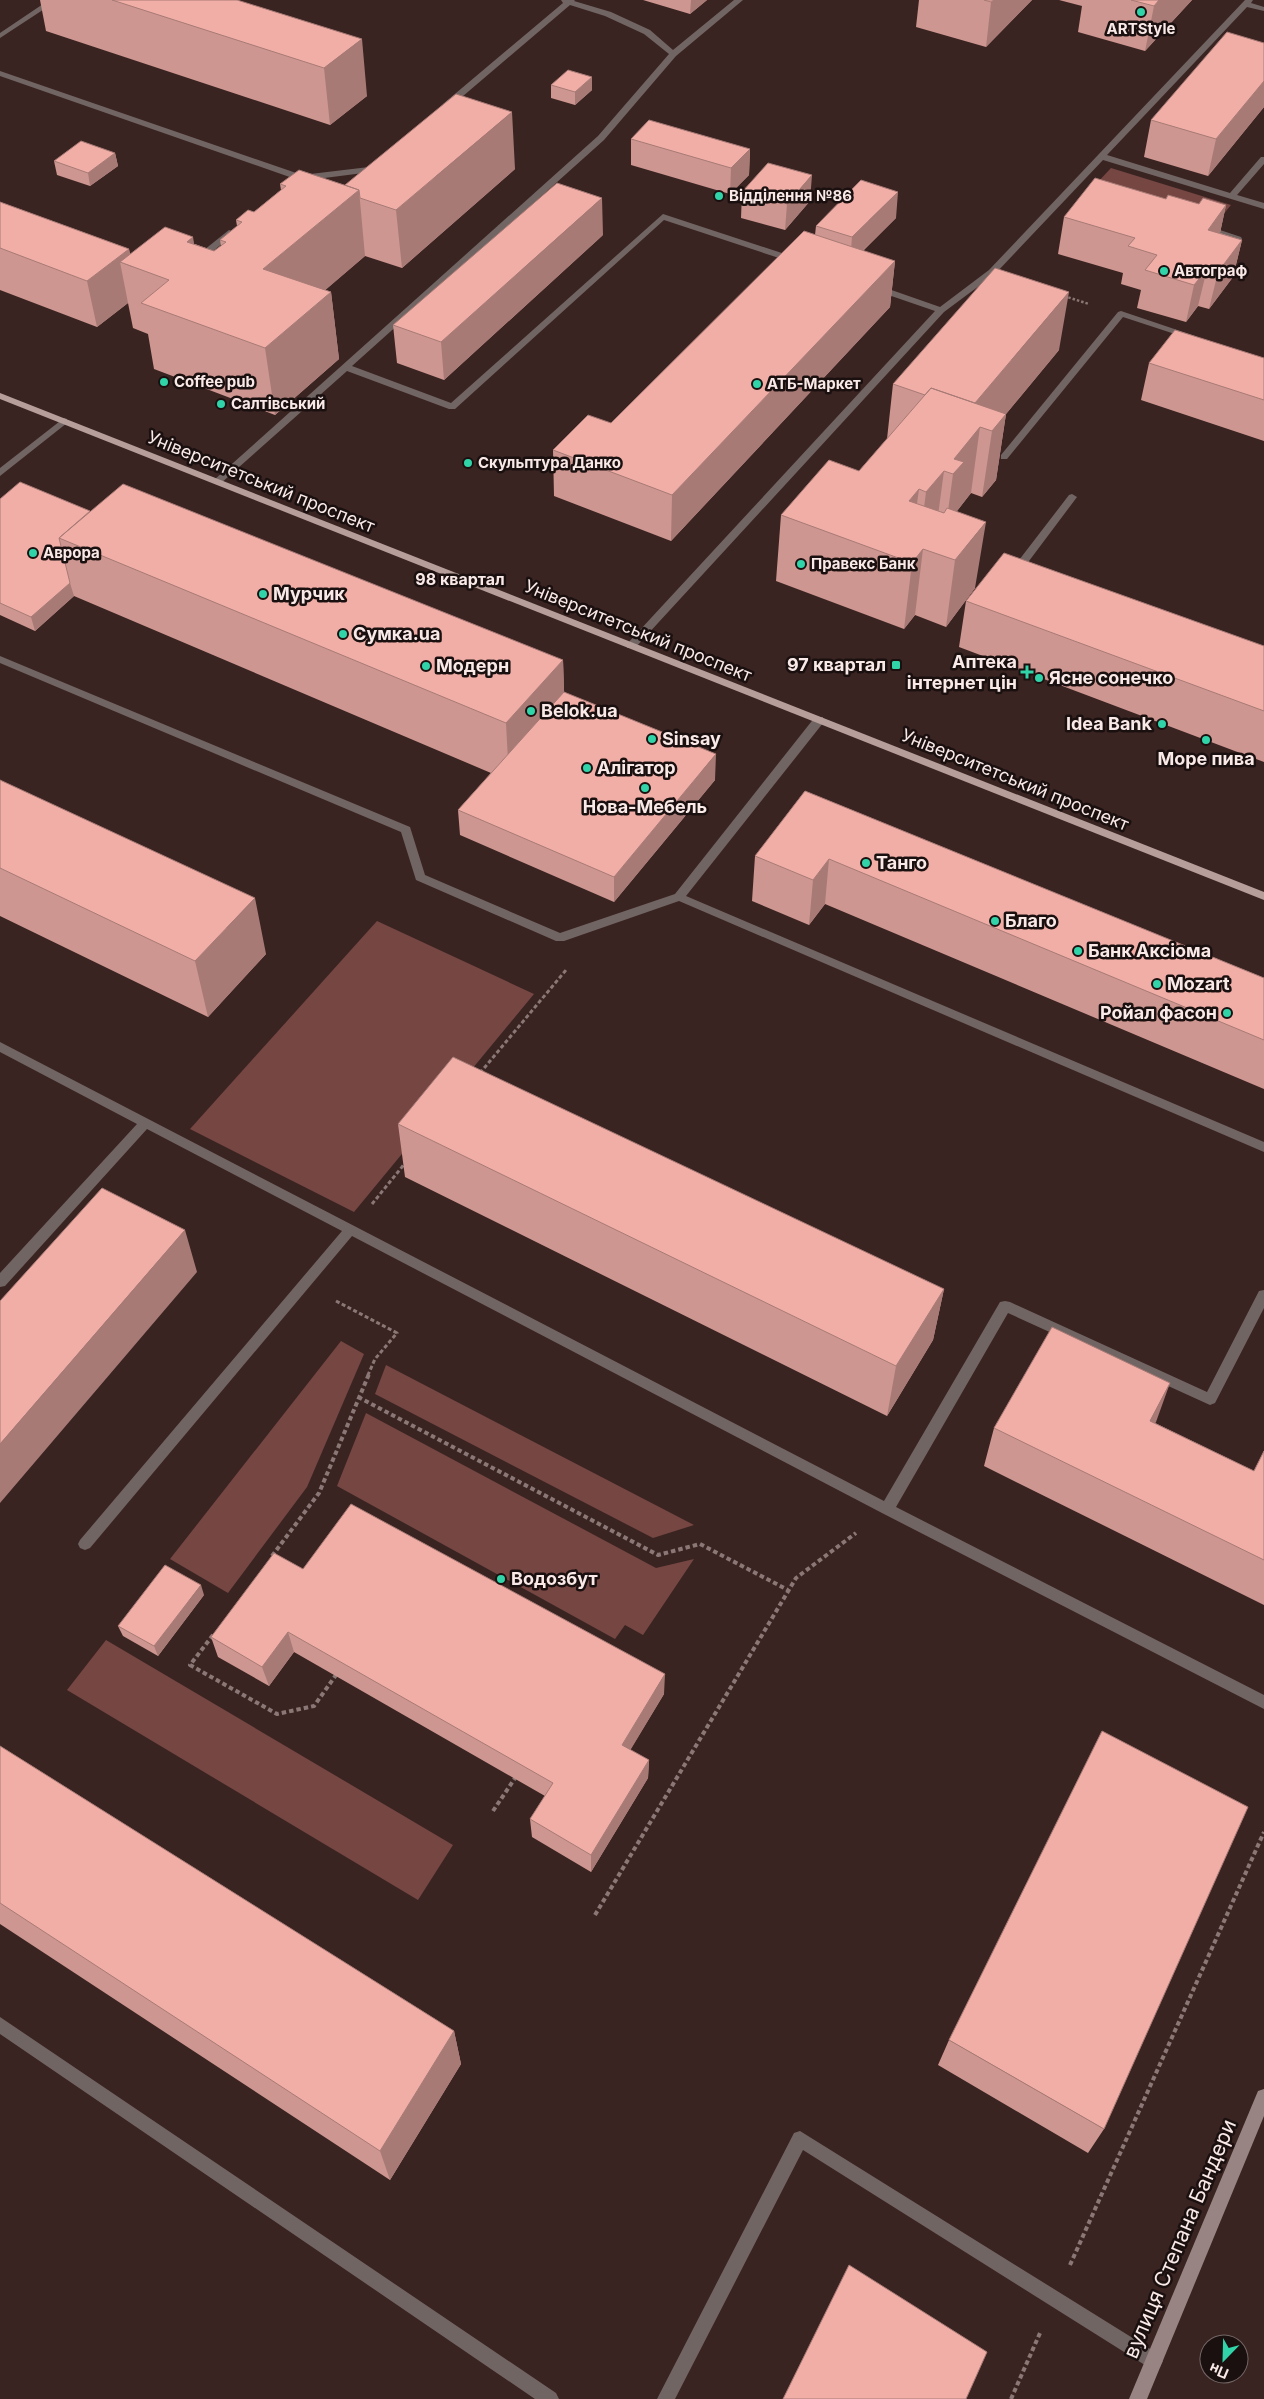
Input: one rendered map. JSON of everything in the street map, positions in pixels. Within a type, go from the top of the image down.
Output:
[{"type":"main road","name":"Університетський проспект","points":[[0,396],[1264,896]]},
{"type":"street","name":"вулиця Степана Бандери","points":[[1138,2399],[1264,2097]]},
{"type":"lane","points":[[0,36],[54,0]]},
{"type":"lane","points":[[217,482],[601,138],[674,54],[739,0]]},
{"type":"lane","points":[[440,112],[567,1],[608,14],[647,32],[674,54]]},
{"type":"lane","points":[[631,646],[941,310],[992,272],[1247,2],[1264,9]]},
{"type":"lane","points":[[0,73],[301,178],[371,169],[386,156]]},
{"type":"lane","points":[[1100,156],[1264,206]]},
{"type":"lane","points":[[1232,196],[1264,159]]},
{"type":"lane","points":[[293,184],[301,178]]},
{"type":"lane","points":[[1072,187],[1081,190]]},
{"type":"lane","points":[[346,367],[452,407],[663,216],[802,263]]},
{"type":"lane","points":[[1192,224],[1238,239]]},
{"type":"lane","points":[[192,264],[238,227]]},
{"type":"lane","points":[[867,285],[941,310]]},
{"type":"lane","points":[[1004,458],[1121,314],[1202,340]]},
{"type":"lane","points":[[0,473],[64,421]]},
{"type":"lane","points":[[1026,573],[1017,570],[1072,497]]},
{"type":"lane","points":[[0,659],[406,830],[420,877],[560,938],[679,897],[819,720]]},
{"type":"lane","points":[[679,897],[1264,1147]]},
{"type":"lane","points":[[0,1047],[887,1509],[1264,1702]]},
{"type":"lane","points":[[0,1282],[145,1123]]},
{"type":"lane","points":[[85,1544],[350,1230]]},
{"type":"lane","points":[[887,1509],[1005,1306],[1210,1399],[1264,1295]]},
{"type":"lane","points":[[0,2025],[550,2399]]},
{"type":"lane","points":[[666,2399],[800,2139],[1154,2361]]},
{"type":"path","points":[[1056,293],[1121,314]]},
{"type":"path","points":[[475,1080],[569,967]]},
{"type":"path","points":[[350,1230],[412,1155]]},
{"type":"path","points":[[266,1564],[319,1493],[375,1359],[397,1332],[304,1284]]},
{"type":"path","points":[[358,1397],[658,1556],[700,1544],[788,1590]]},
{"type":"path","points":[[595,1914],[796,1578],[887,1509]]},
{"type":"path","points":[[213,1634],[190,1665],[277,1714],[314,1706],[336,1675]]},
{"type":"path","points":[[492,1811],[515,1778]]},
{"type":"path","points":[[1011,2399],[1264,1832]]},
{"type":"shaded area","points":[[1111,168],[1231,205],[1217,222],[1096,184]]},
{"type":"shaded area","points":[[377,921],[534,994],[354,1212],[190,1129]]},
{"type":"shaded area","points":[[341,1341],[364,1354],[307,1487],[228,1593],[170,1559]]},
{"type":"shaded area","points":[[386,1365],[694,1525],[653,1538],[375,1394]]},
{"type":"shaded area","points":[[366,1413],[656,1568],[694,1559],[643,1635],[625,1625],[615,1639],[337,1486]]},
{"type":"shaded area","points":[[106,1640],[453,1845],[418,1900],[67,1690]]},
{"type":"building","points":[[112,0],[237,0],[362,39],[324,68]]},
{"type":"building","points":[[1131,0],[1159,0],[1154,6]]},
{"type":"building","points":[[1227,32],[1264,43],[1264,81],[1216,139],[1151,120]]},
{"type":"building","points":[[568,70],[592,77],[575,92],[551,85]]},
{"type":"building","points":[[456,94],[512,112],[396,210],[360,198],[359,190],[345,185]]},
{"type":"building","points":[[649,120],[750,149],[731,168],[631,139]]},
{"type":"building","points":[[81,141],[115,153],[88,173],[54,161]]},
{"type":"building","points":[[768,163],[812,175],[787,204],[742,192]]},
{"type":"building","points":[[299,170],[359,190],[263,269],[331,292],[265,348],[141,303],[169,280],[120,262],[165,227],[193,237],[187,242],[214,251],[226,242],[220,240],[242,222],[236,220],[248,210],[254,212],[286,186],[280,184]]},
{"type":"building","points":[[1095,178],[1166,199],[1168,195],[1199,204],[1203,198],[1226,205],[1208,230],[1242,240],[1218,272],[1207,269],[1194,285],[1145,270],[1157,255],[1128,246],[1135,238],[1064,217]]},
{"type":"building","points":[[861,180],[898,192],[852,237],[816,226]]},
{"type":"building","points":[[557,183],[602,198],[441,342],[393,325]]},
{"type":"building","points":[[0,202],[129,249],[87,281],[0,248]]},
{"type":"building","points":[[804,231],[895,261],[672,495],[553,450],[588,415],[611,423]]},
{"type":"building","points":[[995,268],[1069,292],[975,403],[931,388],[925,395],[893,384]]},
{"type":"building","points":[[1175,330],[1264,358],[1264,400],[1149,363]]},
{"type":"building","points":[[931,388],[1006,414],[992,431],[980,427],[954,459],[964,462],[953,474],[944,471],[926,492],[919,489],[909,501],[944,513],[947,508],[986,522],[955,560],[923,549],[912,563],[781,515],[829,460],[859,471]]},
{"type":"building","points":[[20,482],[90,511],[59,538],[70,583],[31,617],[0,603],[0,499]]},
{"type":"building","points":[[123,484],[563,660],[506,723],[59,538]]},
{"type":"building","points":[[1004,553],[1264,646],[1264,711],[966,601]]},
{"type":"building","points":[[564,692],[716,754],[614,877],[458,810]]},
{"type":"building","points":[[0,780],[255,898],[195,961],[0,868]]},
{"type":"building","points":[[805,791],[1264,978],[1264,1040],[829,859],[813,880],[755,856]]},
{"type":"building","points":[[453,1057],[944,1289],[896,1366],[398,1124]]},
{"type":"building","points":[[102,1188],[185,1230],[0,1444],[0,1301]]},
{"type":"building","points":[[1052,1327],[1170,1383],[1150,1421],[1254,1471],[1264,1451],[1264,1560],[994,1428]]},
{"type":"building","points":[[351,1504],[665,1674],[622,1745],[649,1760],[591,1855],[530,1819],[553,1783],[288,1632],[262,1667],[211,1637],[274,1553],[303,1569]]},
{"type":"building","points":[[165,1565],[201,1585],[154,1646],[118,1626]]},
{"type":"building","points":[[1102,1731],[1248,1807],[1104,2129],[949,2040]]},
{"type":"building","points":[[0,1746],[454,2031],[380,2151],[0,1903]]},
{"type":"building","points":[[849,2265],[987,2352],[966,2399],[783,2399]]},
{"type":"place","name":"ARTStyle","points":[[1141,12]]},
{"type":"place","name":"Відділення №86","points":[[719,196]]},
{"type":"place","name":"Автограф","points":[[1164,271]]},
{"type":"place","name":"Coffee pub","points":[[164,382]]},
{"type":"place","name":"АТБ-Маркет","points":[[757,384]]},
{"type":"place","name":"Салтівський","points":[[221,404]]},
{"type":"place","name":"Скульптура Данко","points":[[468,463]]},
{"type":"place","name":"Аврора","points":[[33,553]]},
{"type":"place","name":"Правекс Банк","points":[[801,564]]},
{"type":"place","name":"Мурчик","points":[[263,594]]},
{"type":"place","name":"Сумка.ua","points":[[343,634]]},
{"type":"place","name":"97 квартал","points":[[896,665]]},
{"type":"place","name":"Модерн","points":[[426,666]]},
{"type":"place","name":"Аптека інтернет цін","points":[[1027,672]]},
{"type":"place","name":"Ясне сонечко","points":[[1039,678]]},
{"type":"place","name":"Belok.ua","points":[[531,711]]},
{"type":"place","name":"Idea Bank","points":[[1162,724]]},
{"type":"place","name":"Sinsay","points":[[652,739]]},
{"type":"place","name":"Море пива","points":[[1206,740]]},
{"type":"place","name":"Алігатор","points":[[587,768]]},
{"type":"place","name":"Нова-Мебель","points":[[645,788]]},
{"type":"place","name":"Танго","points":[[866,863]]},
{"type":"place","name":"Благо","points":[[995,921]]},
{"type":"place","name":"Банк Аксіома","points":[[1078,951]]},
{"type":"place","name":"Mozart","points":[[1157,984]]},
{"type":"place","name":"Ройал фасон","points":[[1227,1013]]},
{"type":"place","name":"Водозбут","points":[[501,1579]]},
{"type":"district","name":"98 квартал","points":[[460,579]]}]
